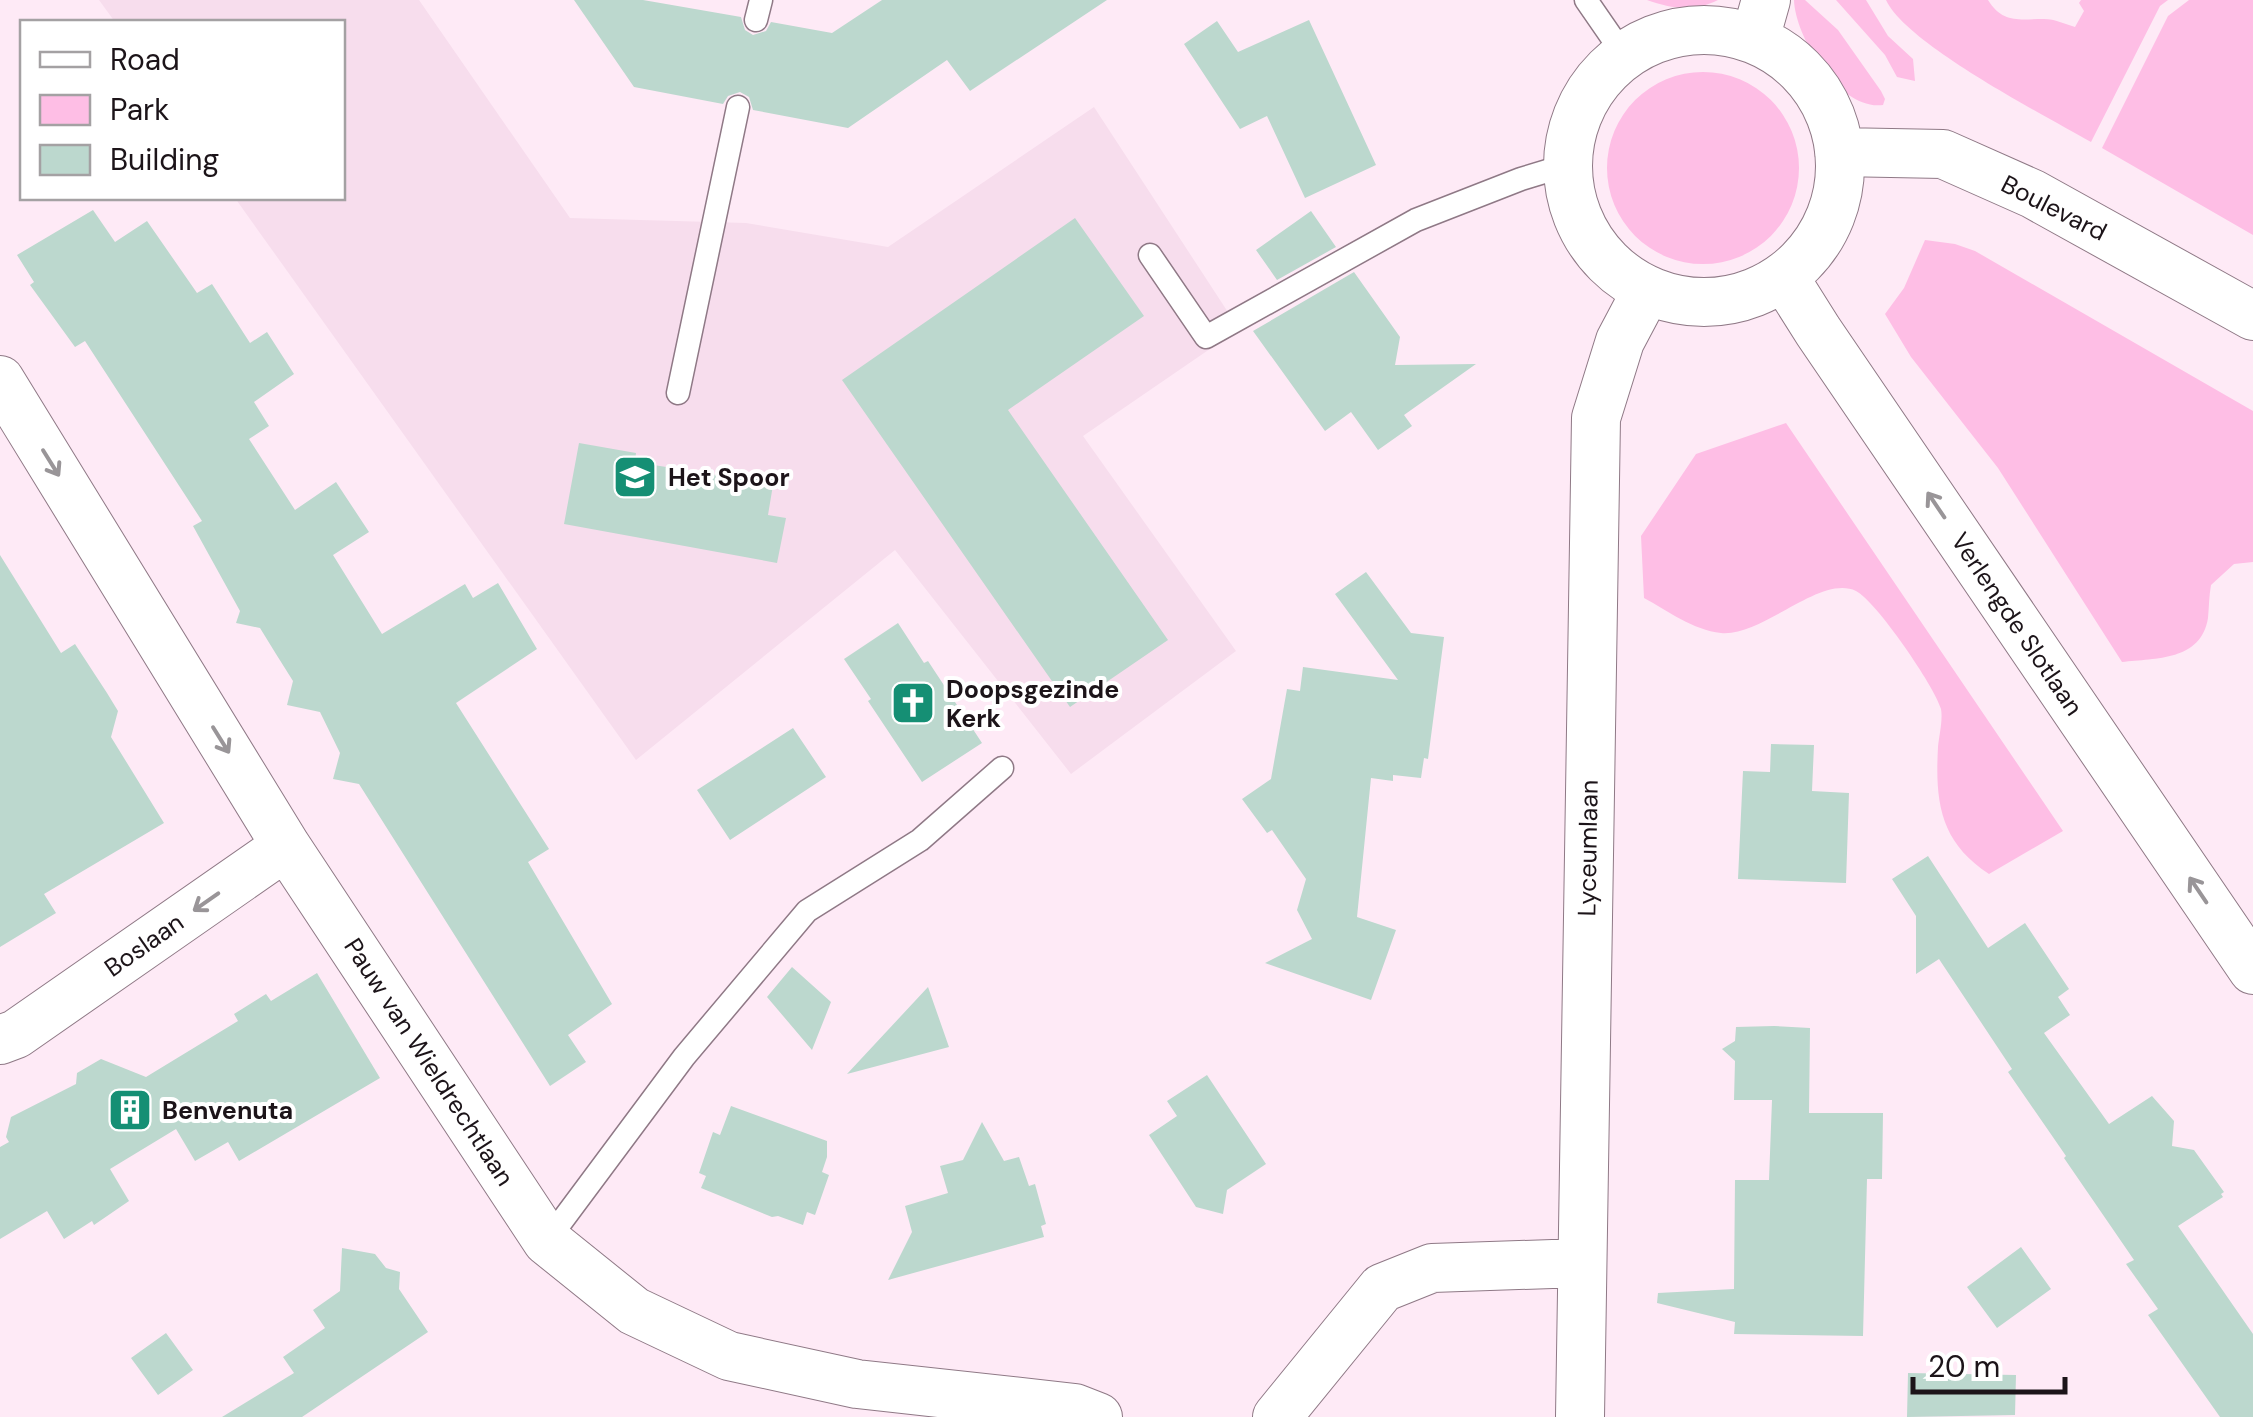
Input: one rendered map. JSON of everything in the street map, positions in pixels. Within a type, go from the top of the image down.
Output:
[{"type":"street","points":[[1761,20],[1826,105],[1840,152],[1840,176],[1828,222],[1809,252],[1784,276],[1748,296],[1686,302],[1647,290],[1624,277],[1589,239],[1570,191],[1567,165],[1572,133],[1583,103],[1601,76],[1624,55],[1654,39],[1687,30],[1710,30],[1761,20]]},
{"type":"street","name":"Boulevard","points":[[1840,152],[1943,154],[2032,194],[2253,316]]},
{"type":"street","name":"Verlengde Slotlaan","points":[[1784,276],[2253,970]]},
{"type":"street","name":"Lyceumlaan","points":[[1580,1417],[1596,418],[1620,341],[1647,290]]},
{"type":"street","name":"Pauw van Wieldrechtlaan","points":[[0,380],[286,846],[547,1241],[634,1311],[729,1356],[857,1384],[1075,1408],[1098,1417]]},
{"type":"street","name":"Boslaan","points":[[0,1040],[16,1034],[286,846]]},
{"type":"street","points":[[1278,1417],[1382,1288],[1432,1268],[1581,1263]]},
{"type":"lane","points":[[1586,0],[1624,55]]},
{"type":"lane","points":[[678,394],[738,107]]},
{"type":"lane","points":[[1150,255],[1206,337],[1416,220],[1567,165]]},
{"type":"lane","points":[[547,1241],[684,1056],[808,912],[920,840],[1002,768]]},
{"type":"shaded area","points":[[99,0],[419,0],[570,218],[746,223],[888,247],[1094,107],[1239,329],[1083,436],[1236,651],[1071,774],[895,550],[636,760],[236,200],[345,200],[345,20],[114,20]]},
{"type":"green space","points":[[1647,0],[1718,0],[1683,8]]},
{"type":"green space","points":[[1794,0],[1805,0],[1838,30],[1881,91],[1883,105],[1867,104],[1851,96],[1823,69],[1802,33]]},
{"type":"green space","points":[[1836,0],[1866,0],[1888,36],[1913,59],[1915,81],[1897,77],[1885,55]]},
{"type":"green space","points":[[1886,0],[1988,0],[2006,17],[2048,19],[2075,27],[2084,11],[2081,0],[2168,0],[2160,6],[2091,142],[1947,57],[1899,18]]},
{"type":"green space","points":[[2189,0],[2253,0],[2253,235],[2102,148],[2168,16]]},
{"type":"green space","points":[[1703,72],[1740,79],[1771,100],[1792,131],[1799,168],[1792,205],[1771,236],[1740,257],[1703,264],[1666,257],[1635,236],[1614,205],[1607,168],[1614,131],[1635,100],[1666,79]]},
{"type":"green space","points":[[1925,240],[1975,251],[2253,411],[2253,562],[2234,564],[2211,585],[2204,632],[2187,650],[2162,658],[2122,662],[1998,468],[1911,357],[1885,314],[1904,288]]},
{"type":"green space","points":[[1786,423],[2063,831],[1989,874],[1960,848],[1944,819],[1938,786],[1941,709],[1904,646],[1865,598],[1842,588],[1826,591],[1755,626],[1721,633],[1691,624],[1644,598],[1641,536],[1696,454]]},
{"type":"building","points":[[574,0],[643,0],[741,17],[745,30],[753,35],[766,31],[771,22],[832,33],[882,0],[1107,0],[970,91],[947,60],[848,128],[753,110],[749,97],[740,92],[728,96],[723,104],[634,87]]},
{"type":"building","points":[[1309,20],[1376,165],[1305,198],[1267,116],[1240,129],[1184,44],[1217,21],[1238,52]]},
{"type":"building","points":[[93,210],[115,242],[147,221],[197,293],[212,284],[250,343],[267,332],[294,374],[254,402],[269,426],[249,439],[295,510],[336,482],[369,532],[333,555],[382,634],[465,584],[473,598],[498,583],[537,649],[456,703],[549,849],[528,862],[612,1004],[568,1035],[586,1062],[550,1086],[359,784],[333,779],[340,753],[320,712],[287,705],[293,681],[260,628],[236,623],[240,611],[193,526],[202,521],[85,341],[75,347],[30,285],[34,282],[17,255]]},
{"type":"building","points":[[1311,211],[1336,247],[1277,280],[1256,250]]},
{"type":"building","points":[[1075,218],[1144,316],[1008,410],[1168,640],[1070,707],[842,380]]},
{"type":"building","points":[[1354,272],[1400,337],[1395,365],[1476,364],[1404,415],[1412,426],[1378,450],[1351,412],[1325,431],[1253,331]]},
{"type":"building","points":[[579,443],[636,453],[635,462],[716,475],[717,468],[774,479],[768,515],[786,518],[777,563],[564,524]]},
{"type":"building","points":[[0,555],[61,653],[75,644],[107,693],[118,711],[111,737],[164,823],[44,894],[56,913],[0,947]]},
{"type":"building","points":[[1366,572],[1411,633],[1444,637],[1428,759],[1424,758],[1421,778],[1371,778],[1357,917],[1396,930],[1371,1000],[1265,963],[1312,939],[1297,910],[1306,879],[1272,830],[1267,833],[1242,799],[1271,779],[1287,689],[1300,691],[1303,667],[1398,680],[1335,594]]},
{"type":"building","name":"Doopsgezinde Kerk","points":[[898,623],[982,743],[922,782],[844,659]]},
{"type":"building","points":[[793,728],[826,777],[730,840],[697,790]]},
{"type":"building","points":[[1771,744],[1814,745],[1812,791],[1849,793],[1846,883],[1738,879],[1743,771],[1770,772]]},
{"type":"building","points":[[1928,856],[1988,948],[2025,923],[2069,989],[2058,997],[2070,1015],[2044,1033],[2109,1124],[2152,1096],[2174,1121],[2172,1146],[2194,1150],[2224,1192],[2223,1197],[2178,1226],[2253,1334],[2253,1417],[2220,1417],[2148,1315],[2158,1309],[2126,1264],[2134,1260],[2008,1072],[2012,1069],[1939,959],[1916,974],[1916,916],[1892,879]]},
{"type":"building","points":[[792,967],[831,1002],[812,1050],[767,997]]},
{"type":"building","points":[[317,973],[380,1078],[239,1161],[228,1142],[195,1161],[176,1129],[110,1169],[129,1201],[94,1225],[92,1221],[64,1239],[47,1211],[0,1239],[0,1147],[9,1142],[6,1137],[11,1117],[76,1084],[77,1073],[101,1059],[146,1077],[238,1021],[234,1014],[266,994],[271,1001]]},
{"type":"building","points":[[928,987],[949,1047],[847,1074]]},
{"type":"building","points":[[1736,1027],[1810,1028],[1809,1113],[1883,1113],[1882,1179],[1867,1179],[1863,1336],[1734,1334],[1735,1322],[1657,1303],[1658,1293],[1734,1289],[1735,1180],[1769,1180],[1772,1100],[1734,1100],[1735,1061],[1722,1049],[1735,1041]]},
{"type":"building","points":[[1207,1075],[1266,1164],[1227,1190],[1223,1214],[1196,1207],[1149,1135],[1177,1116],[1167,1101]]},
{"type":"building","points":[[731,1106],[827,1141],[822,1172],[829,1175],[815,1215],[807,1212],[803,1225],[772,1217],[701,1188],[706,1176],[699,1173],[713,1132],[720,1135]]},
{"type":"building","points":[[982,1122],[1004,1161],[1019,1157],[1029,1186],[1035,1184],[1046,1224],[1041,1226],[1044,1237],[888,1280],[912,1232],[905,1206],[948,1193],[940,1166],[963,1160]]},
{"type":"building","points":[[2021,1247],[2051,1289],[1997,1328],[1967,1287]]},
{"type":"building","points":[[342,1248],[375,1254],[386,1268],[400,1272],[399,1289],[428,1332],[302,1417],[222,1417],[294,1373],[283,1357],[325,1328],[313,1310],[340,1291]]},
{"type":"building","points":[[166,1333],[193,1370],[158,1395],[131,1358]]},
{"type":"building","points":[[1908,1373],[2016,1375],[2015,1415],[1907,1417]]},
{"type":"place","name":"Het Spoor","points":[[635,477]]},
{"type":"place","name":"Doopsgezinde Kerk","points":[[913,703]]},
{"type":"place","name":"Benvenuta","points":[[130,1110]]}]
